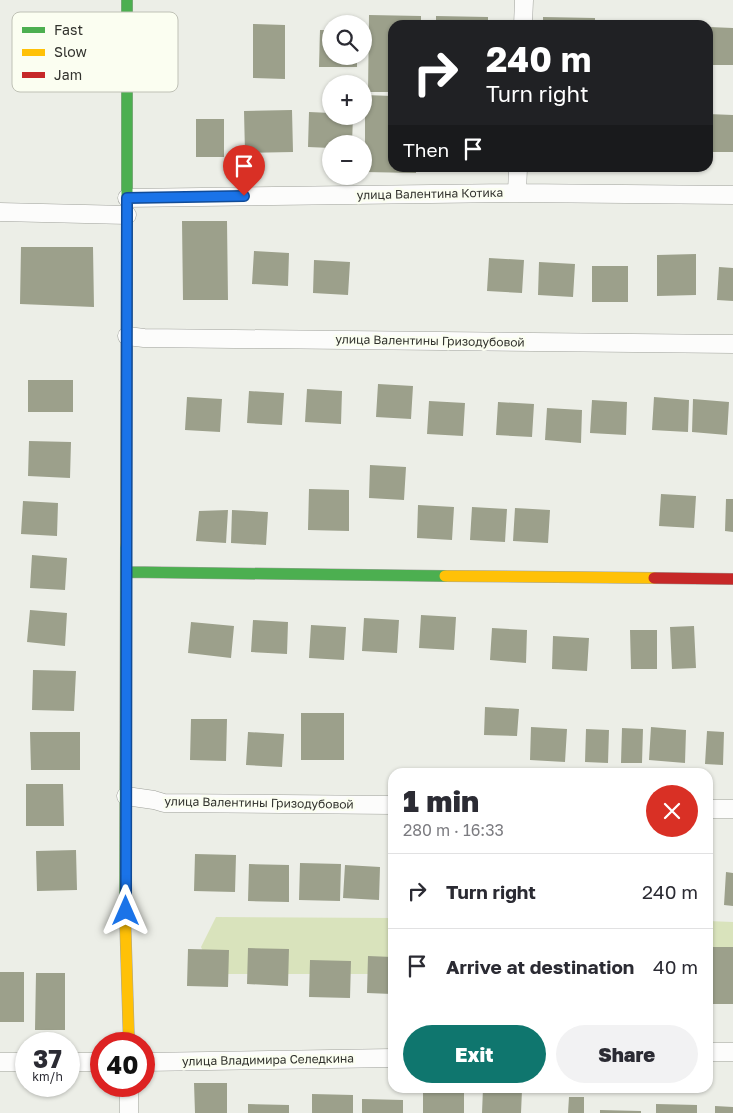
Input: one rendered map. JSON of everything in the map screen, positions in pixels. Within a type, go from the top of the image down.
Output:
[{"type":"street","points":[[523,20],[524,0]]},
{"type":"street","points":[[127,92],[125,950],[128,1032]]},
{"type":"street","points":[[517,193],[518,172]]},
{"type":"street","name":"улица Валентина Котика","points":[[0,212],[517,193],[733,195]]},
{"type":"street","name":"улица Валентины Гризодубовой","points":[[127,336],[154,338],[733,344]]},
{"type":"street","points":[[126,572],[733,578]]},
{"type":"street","name":"улица Валентины Гризодубовой","points":[[126,796],[164,803],[388,805]]},
{"type":"street","points":[[713,809],[733,809]]},
{"type":"street","points":[[713,1052],[733,1052]]},
{"type":"street","name":"улица Владимира Селедкина","points":[[155,1062],[388,1058]]},
{"type":"street","points":[[0,1062],[15,1062]]},
{"type":"street","points":[[129,1097],[129,1113]]},
{"type":"green space","points":[[216,917],[388,918],[388,974],[214,974],[201,947]]},
{"type":"green space","points":[[713,921],[733,922],[733,975],[713,975]]},
{"type":"building","points":[[372,15],[421,16],[421,20],[388,20],[388,92],[372,92],[372,75],[368,75],[368,65],[372,65]]},
{"type":"building","points":[[436,16],[488,17],[488,20],[436,20]]},
{"type":"building","points":[[543,17],[595,18],[595,20],[543,20]]},
{"type":"building","points":[[253,24],[285,25],[285,79],[253,78]]},
{"type":"building","points":[[713,27],[733,28],[733,65],[713,65]]},
{"type":"building","points":[[320,30],[322,30],[322,65],[357,65],[357,67],[319,67]]},
{"type":"building","points":[[372,95],[388,96],[388,172],[416,173],[372,172],[372,135],[365,135],[365,125],[372,125]]},
{"type":"building","points":[[292,110],[293,152],[245,153],[244,111]]},
{"type":"building","points":[[309,112],[322,113],[322,125],[353,125],[352,135],[322,135],[322,148],[308,147]]},
{"type":"building","points":[[713,114],[733,115],[733,152],[713,152]]},
{"type":"building","points":[[196,119],[224,119],[224,157],[196,157]]},
{"type":"building","points":[[182,221],[227,221],[228,300],[183,300]]},
{"type":"building","points":[[21,247],[93,247],[94,307],[20,304]]},
{"type":"building","points":[[254,251],[289,253],[288,286],[252,284]]},
{"type":"building","points":[[696,254],[696,295],[657,296],[657,255]]},
{"type":"building","points":[[489,258],[524,260],[522,293],[487,291]]},
{"type":"building","points":[[314,260],[350,262],[348,295],[313,293]]},
{"type":"building","points":[[539,262],[575,264],[573,297],[538,295]]},
{"type":"building","points":[[592,266],[628,266],[628,302],[592,302]]},
{"type":"building","points":[[719,267],[733,268],[733,301],[717,300]]},
{"type":"building","points":[[28,380],[73,380],[73,412],[28,412]]},
{"type":"building","points":[[378,384],[413,386],[411,419],[376,417]]},
{"type":"building","points":[[307,389],[342,391],[341,424],[305,422]]},
{"type":"building","points":[[249,391],[284,393],[282,425],[247,423]]},
{"type":"building","points":[[187,397],[222,399],[220,432],[185,430]]},
{"type":"building","points":[[654,397],[689,400],[688,432],[652,430]]},
{"type":"building","points":[[693,399],[729,402],[727,435],[692,432]]},
{"type":"building","points":[[592,400],[627,402],[626,435],[590,433]]},
{"type":"building","points":[[429,401],[465,403],[463,436],[427,434]]},
{"type":"building","points":[[498,402],[534,404],[532,437],[496,435]]},
{"type":"building","points":[[547,408],[582,410],[581,443],[545,440]]},
{"type":"building","points":[[29,441],[71,442],[70,478],[28,476]]},
{"type":"building","points":[[370,465],[406,467],[404,500],[369,498]]},
{"type":"building","points":[[309,489],[349,490],[349,531],[308,530]]},
{"type":"building","points":[[661,494],[696,496],[694,528],[659,526]]},
{"type":"building","points":[[726,499],[733,499],[733,532],[725,531]]},
{"type":"building","points":[[23,501],[58,503],[57,536],[21,534]]},
{"type":"building","points":[[418,505],[454,507],[452,540],[417,538]]},
{"type":"building","points":[[472,507],[507,509],[505,542],[470,540]]},
{"type":"building","points":[[515,508],[550,510],[548,543],[513,541]]},
{"type":"building","points":[[228,510],[226,543],[196,541],[199,511]]},
{"type":"building","points":[[232,510],[268,512],[266,545],[231,543]]},
{"type":"building","points":[[32,555],[67,558],[65,590],[30,588]]},
{"type":"building","points":[[30,610],[67,613],[65,646],[27,642]]},
{"type":"building","points":[[421,615],[456,617],[454,650],[419,648]]},
{"type":"building","points":[[364,618],[399,620],[397,653],[362,651]]},
{"type":"building","points":[[253,620],[288,622],[287,654],[251,652]]},
{"type":"building","points":[[191,622],[234,626],[231,658],[188,653]]},
{"type":"building","points":[[311,625],[346,627],[344,660],[309,658]]},
{"type":"building","points":[[694,626],[696,668],[672,669],[670,627]]},
{"type":"building","points":[[492,628],[527,630],[526,663],[490,660]]},
{"type":"building","points":[[630,630],[657,630],[657,669],[631,669]]},
{"type":"building","points":[[553,636],[589,638],[587,671],[552,669]]},
{"type":"building","points":[[33,670],[76,671],[74,711],[32,710]]},
{"type":"building","points":[[485,707],[519,709],[517,736],[484,735]]},
{"type":"building","points":[[301,713],[344,713],[344,760],[301,760]]},
{"type":"building","points":[[191,719],[227,719],[226,761],[190,760]]},
{"type":"building","points":[[531,727],[567,729],[565,762],[530,760]]},
{"type":"building","points":[[651,727],[686,730],[685,763],[649,760]]},
{"type":"building","points":[[622,728],[643,729],[642,763],[621,763]]},
{"type":"building","points":[[586,729],[609,730],[608,763],[585,762]]},
{"type":"building","points":[[707,731],[724,732],[723,765],[705,764]]},
{"type":"building","points":[[30,732],[80,732],[80,770],[31,770]]},
{"type":"building","points":[[248,732],[284,734],[282,767],[246,765]]},
{"type":"building","points":[[26,784],[63,784],[64,826],[26,826]]},
{"type":"building","points":[[76,850],[77,890],[37,891],[36,851]]},
{"type":"building","points":[[195,854],[236,855],[235,892],[194,891]]},
{"type":"building","points":[[300,863],[341,864],[340,901],[299,900]]},
{"type":"building","points":[[249,864],[289,865],[289,902],[248,901]]},
{"type":"building","points":[[345,865],[380,867],[379,900],[343,898]]},
{"type":"building","points":[[726,872],[733,873],[733,906],[724,905]]},
{"type":"building","points":[[713,947],[733,947],[733,1004],[713,1004]]},
{"type":"building","points":[[248,948],[289,949],[288,986],[247,984]]},
{"type":"building","points":[[188,949],[229,950],[228,987],[187,986]]},
{"type":"building","points":[[368,956],[388,957],[388,994],[367,993]]},
{"type":"building","points":[[310,960],[351,961],[350,998],[309,997]]},
{"type":"building","points":[[0,972],[24,972],[24,1022],[0,1022]]},
{"type":"building","points":[[36,973],[65,973],[65,1030],[35,1030]]},
{"type":"building","points":[[194,1083],[227,1083],[227,1113],[195,1113]]},
{"type":"building","points":[[423,1093],[464,1093],[464,1113],[423,1113]]},
{"type":"building","points":[[483,1093],[522,1093],[521,1113],[482,1113]]},
{"type":"building","points":[[312,1094],[353,1095],[353,1113],[312,1113]]},
{"type":"building","points":[[569,1097],[584,1097],[584,1113],[568,1113]]},
{"type":"building","points":[[362,1099],[403,1100],[403,1113],[362,1113]]},
{"type":"building","points":[[248,1104],[289,1105],[289,1113],[248,1113]]},
{"type":"building","points":[[656,1104],[697,1105],[697,1113],[656,1113]]},
{"type":"building","points":[[715,1106],[733,1107],[733,1113],[715,1113]]},
{"type":"building","points":[[600,1110],[641,1111],[641,1113],[600,1113]]},
{"type":"traffic: fast","points":[[127,0],[127,12]]},
{"type":"traffic: fast","points":[[127,92],[127,226]]},
{"type":"traffic: fast","points":[[125,914],[126,545]]},
{"type":"traffic: fast","points":[[126,572],[445,576]]},
{"type":"traffic: slow","points":[[126,545],[127,226]]},
{"type":"traffic: slow","points":[[445,576],[654,578]]},
{"type":"traffic: slow","points":[[125,914],[129,1032]]},
{"type":"traffic: jam","points":[[654,578],[733,579]]},
{"type":"route","points":[[126,911],[127,198],[244,196]]}]
